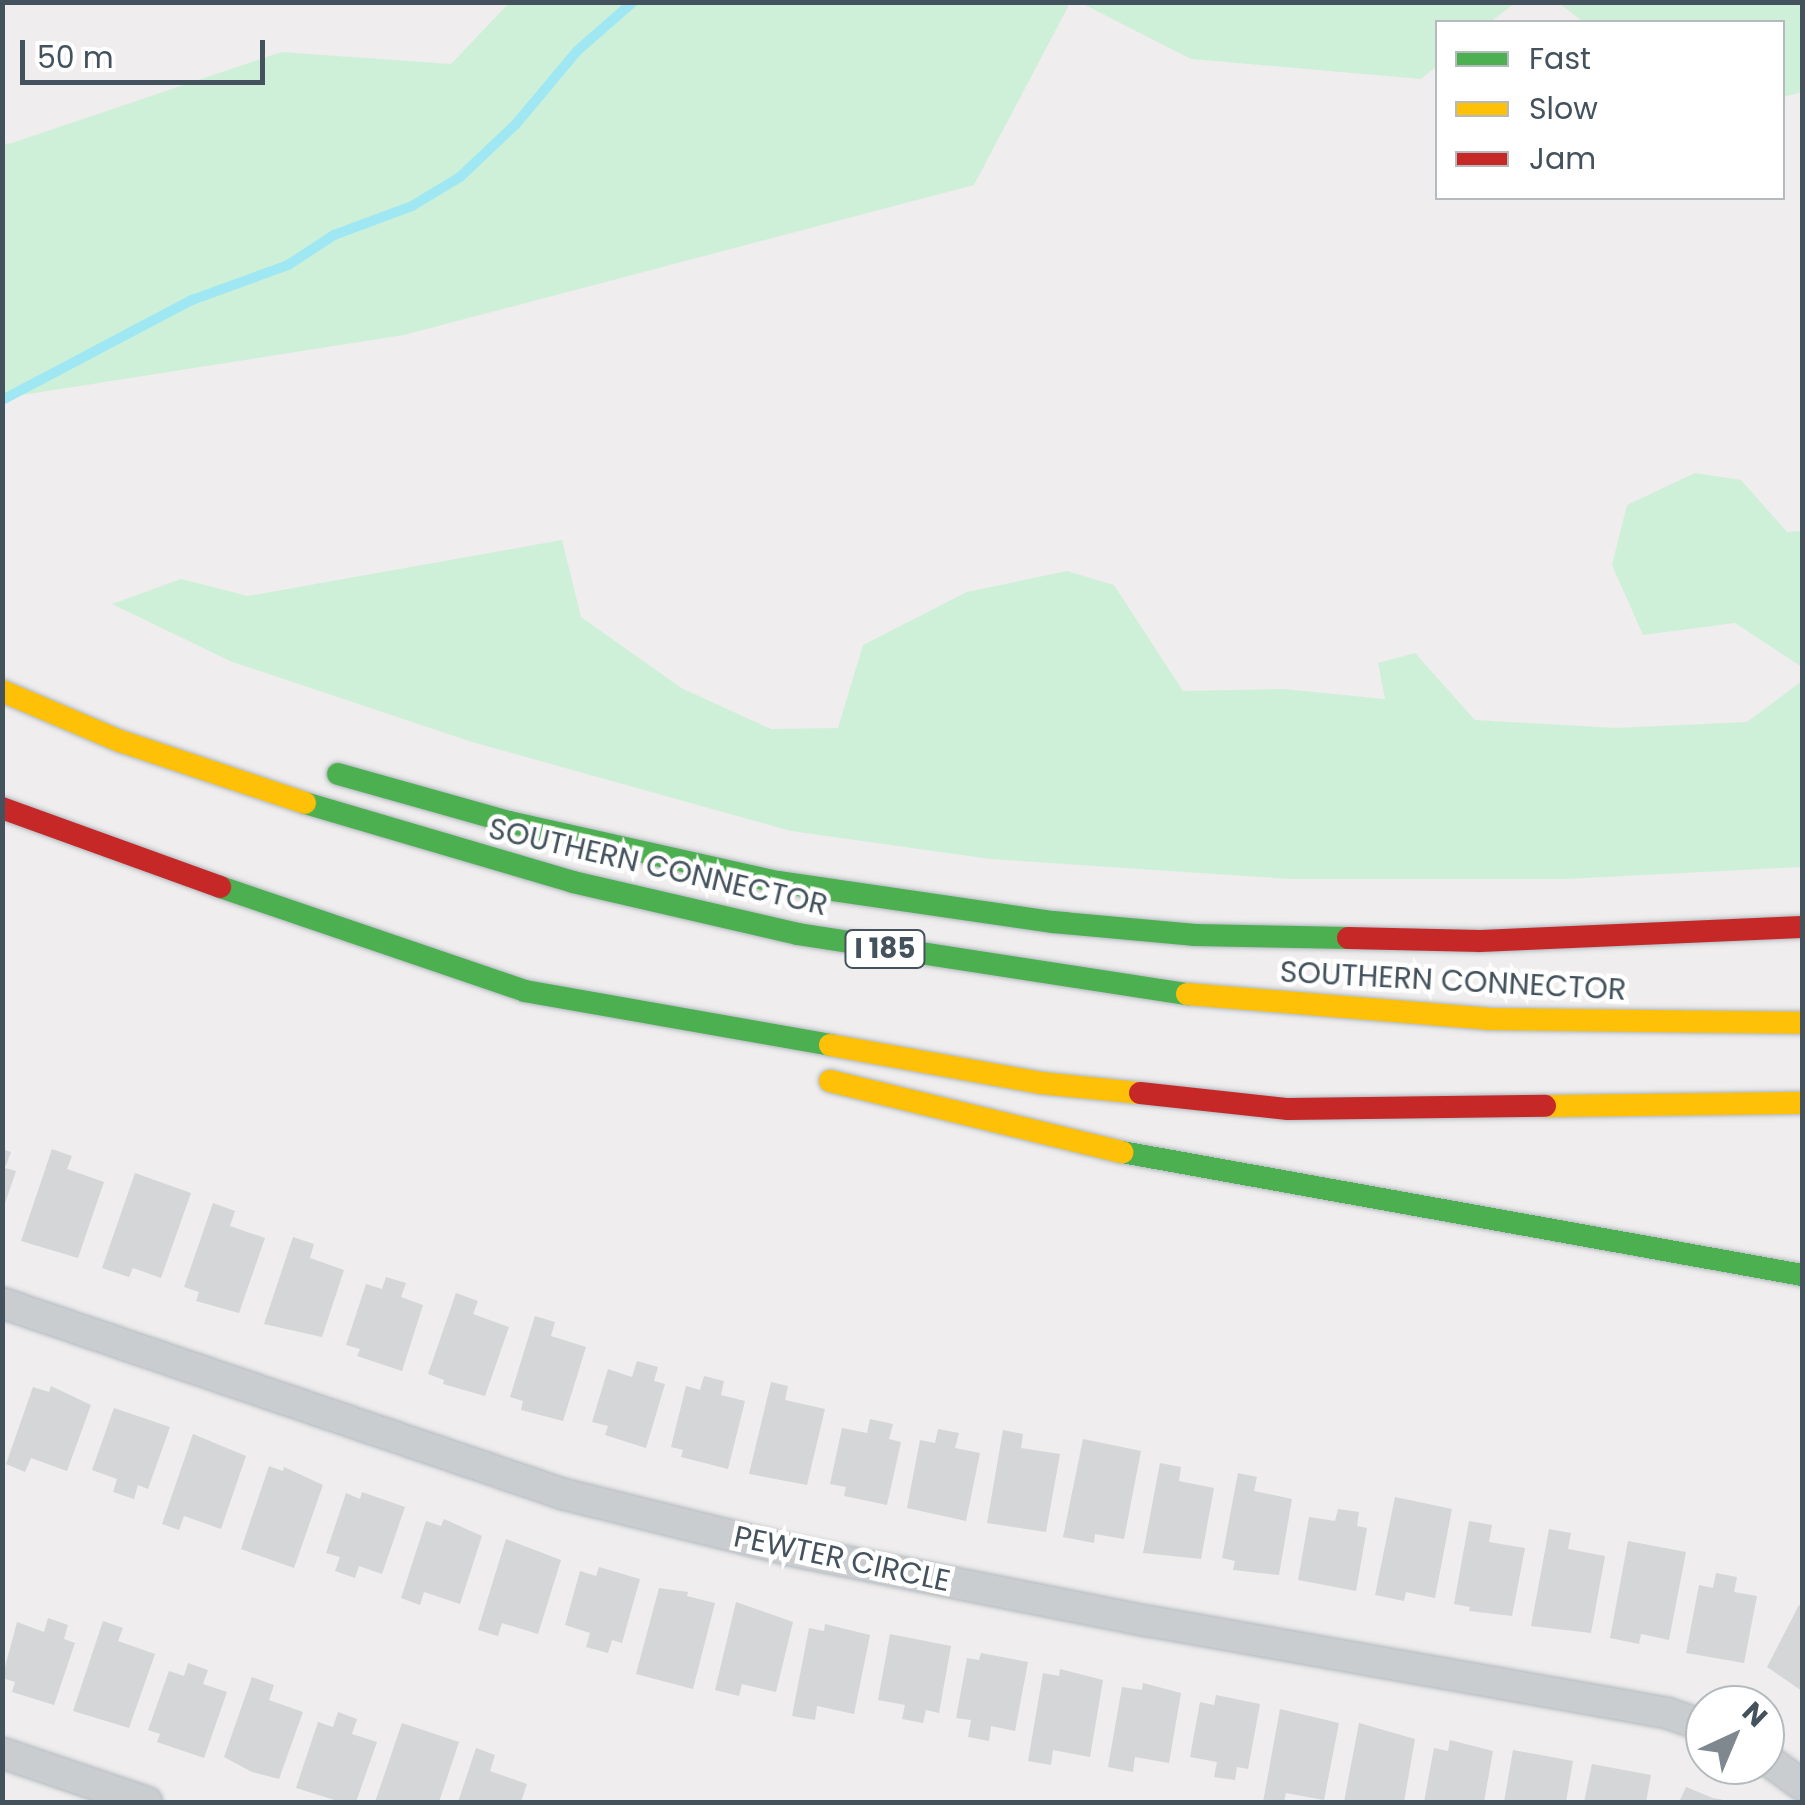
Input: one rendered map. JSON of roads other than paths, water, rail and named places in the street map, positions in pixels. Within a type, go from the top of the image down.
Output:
[{"type":"highway","name":"SOUTHERN CONNECTOR","points":[[2,690],[120,741],[348,818],[573,882],[798,934],[1028,974],[1246,1002],[1488,1019],[1802,1023]]},
{"type":"highway","points":[[308,765],[490,817],[643,854],[856,895],[1054,922],[1195,935],[1480,942],[1802,927]]},
{"type":"highway","points":[[2,808],[266,904],[673,1041]]},
{"type":"highway","points":[[525,991],[1041,1083],[1288,1109],[1802,1103]]},
{"type":"highway","points":[[1304,1004],[1384,996],[1593,996]]},
{"type":"highway","points":[[804,1075],[1106,1148],[1802,1274]]},
{"type":"street","name":"PEWTER CIRCLE","points":[[2,1303],[563,1494],[793,1551],[1685,1720]]},
{"type":"street","points":[[2,1752],[148,1802]]},
{"type":"waterway","points":[[2,400],[192,300],[288,265],[334,235],[412,206],[460,177],[516,124],[577,51],[633,2]]}]
